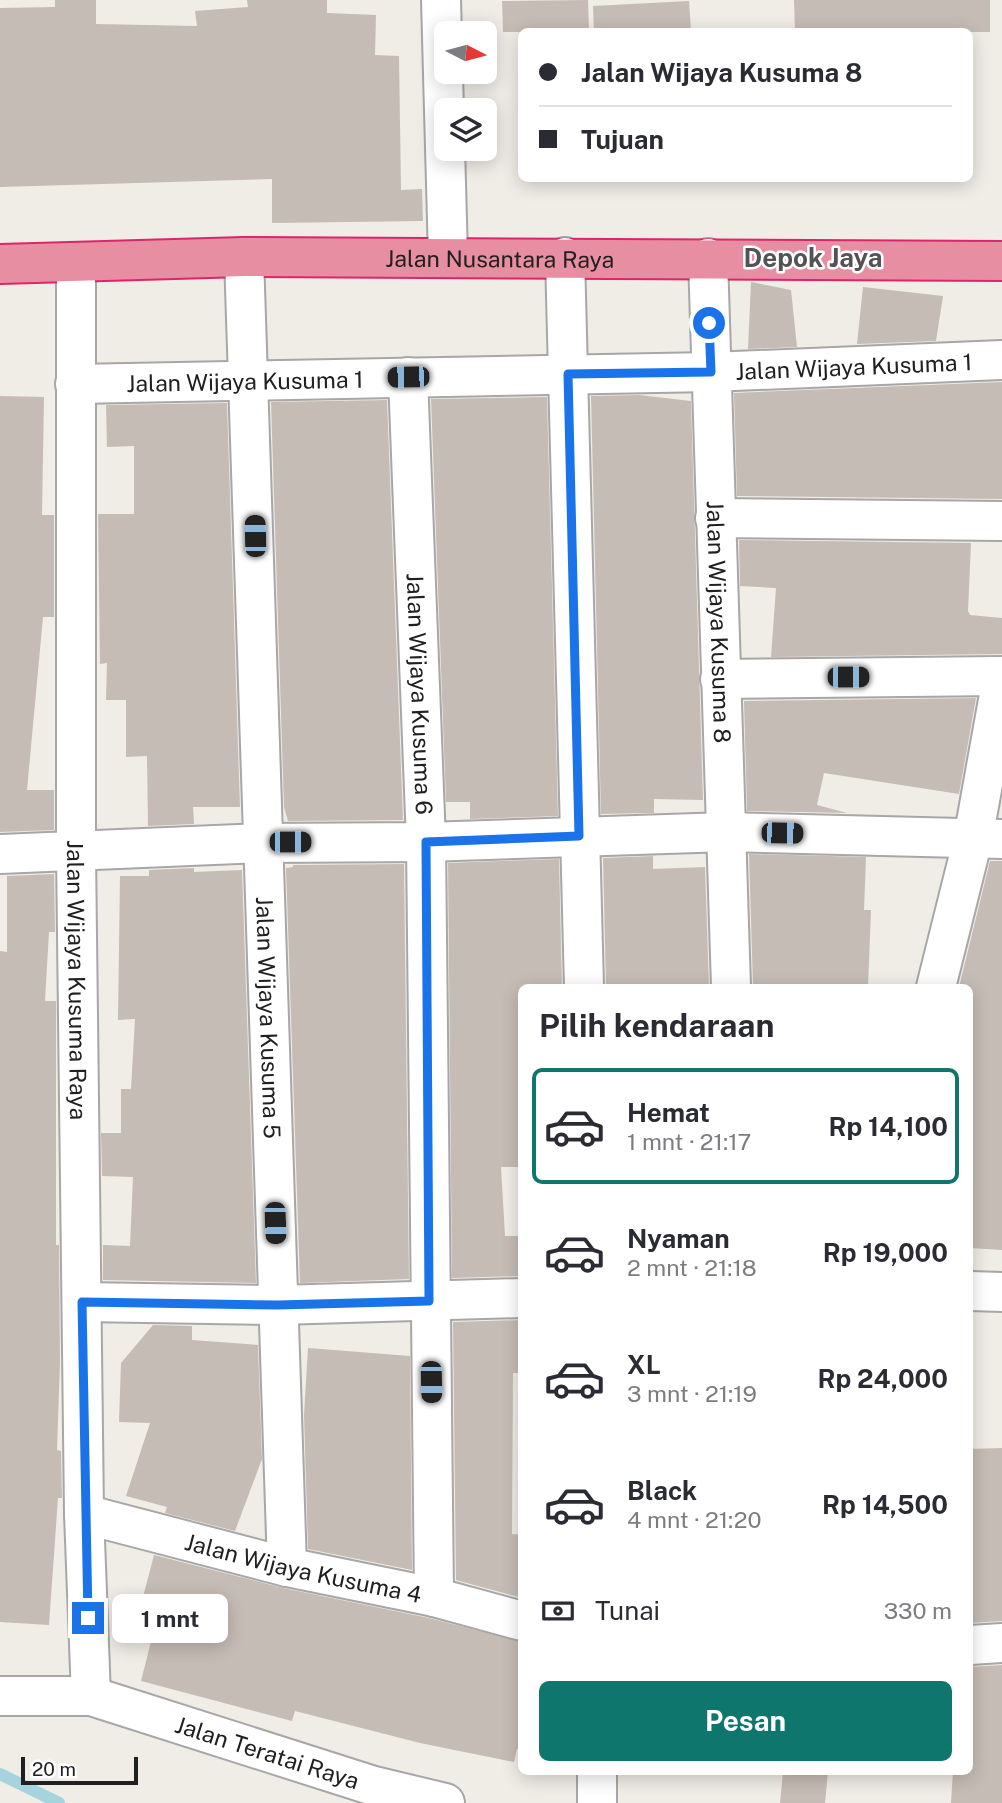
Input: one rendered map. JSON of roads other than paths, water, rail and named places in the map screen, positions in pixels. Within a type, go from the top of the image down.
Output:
[{"type":"highway","name":"Jalan Nusantara Raya","points":[[0,264],[244,257],[1002,261]]},
{"type":"street","points":[[441,0],[448,257]]},
{"type":"street","name":"Jalan Wijaya Kusuma 5","points":[[244,257],[287,1567]]},
{"type":"street","points":[[565,257],[584,984]]},
{"type":"street","name":"Jalan Wijaya Kusuma 8","points":[[708,258],[731,984]]},
{"type":"street","name":"Jalan Wijaya Kusuma Raya","points":[[76,262],[76,852],[84,1514],[92,1696]]},
{"type":"street","name":"Jalan Wijaya Kusuma 1","points":[[75,384],[711,372],[1002,360]]},
{"type":"street","name":"Jalan Wijaya Kusuma 6","points":[[408,377],[426,842],[434,1597]]},
{"type":"street","points":[[715,518],[1002,521]]},
{"type":"street","points":[[720,679],[1002,677],[988,839],[937,984]]},
{"type":"street","points":[[0,854],[262,843],[426,842],[727,832],[988,839]]},
{"type":"street","points":[[973,1292],[1002,1292]]},
{"type":"street","points":[[82,1302],[278,1305],[518,1298]]},
{"type":"street","name":"Jalan Wijaya Kusuma 4","points":[[84,1514],[287,1567],[434,1597],[518,1620]]},
{"type":"street","points":[[973,1644],[1002,1643]]},
{"type":"street","name":"Jalan Teratai Raya","points":[[0,1696],[92,1696],[374,1786],[445,1803]]},
{"type":"street","points":[[597,1775],[597,1803]]},
{"type":"waterway","points":[[0,1774],[59,1803]]},
{"type":"district","name":"Depok Jaya","points":[[813,257]]}]
